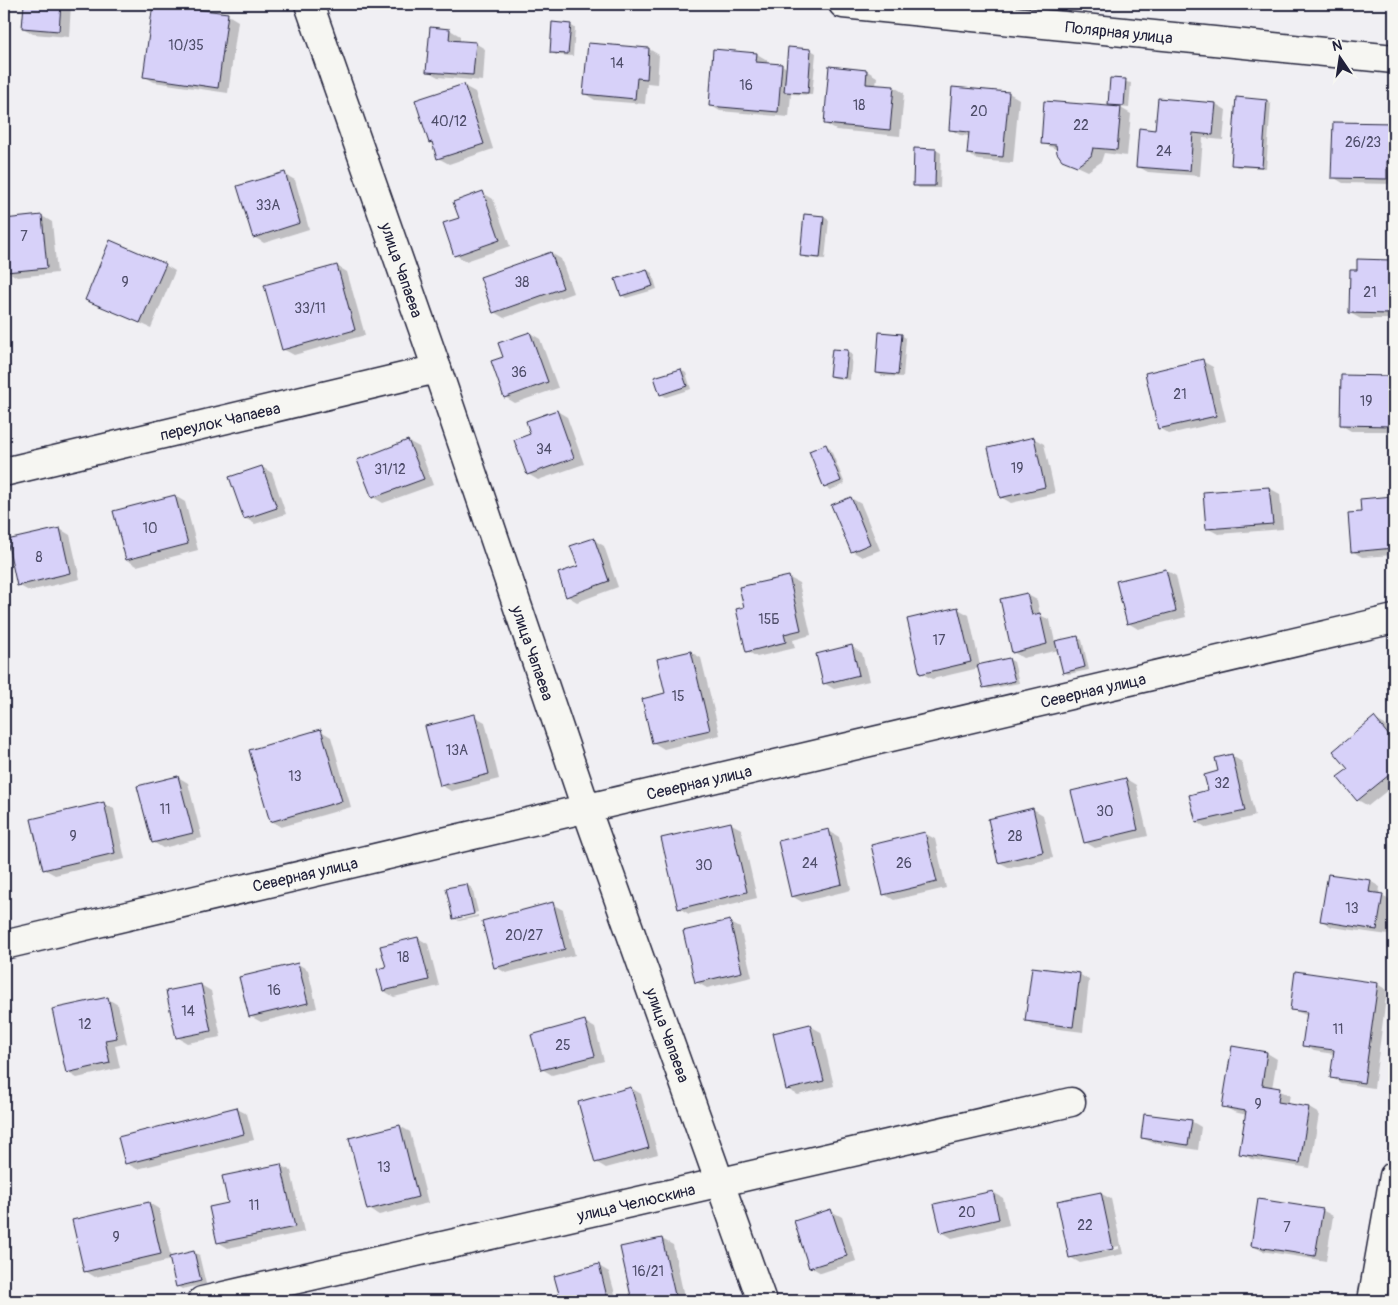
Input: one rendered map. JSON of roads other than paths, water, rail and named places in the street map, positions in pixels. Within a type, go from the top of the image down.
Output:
[{"type":"street","name":"улица Чапаева","points":[[309,4],[437,369],[586,808],[762,1301]]},
{"type":"street","name":"Полярная улица","points":[[844,4],[1394,60]]},
{"type":"street","name":"переулок Чапаева","points":[[4,472],[437,369]]},
{"type":"street","name":"Северная улица","points":[[4,945],[1394,619]]},
{"type":"street","name":"улица Челюскина","points":[[202,1301],[1070,1102]]},
{"type":"street","points":[[1372,1301],[1394,1176]]}]
